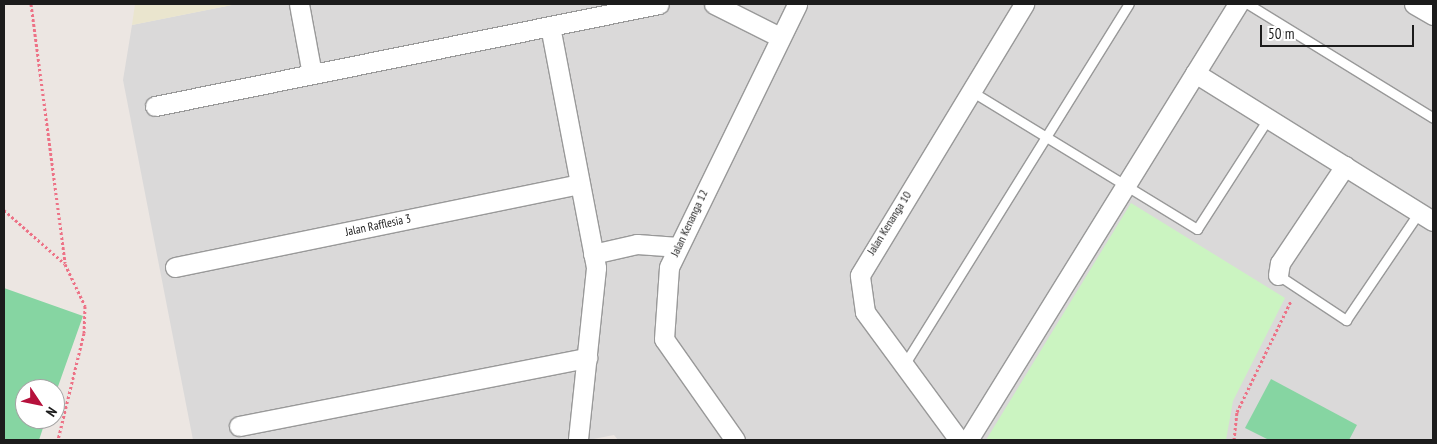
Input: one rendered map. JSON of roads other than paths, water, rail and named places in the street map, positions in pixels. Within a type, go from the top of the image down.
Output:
[{"type":"street","points":[[299,4],[312,74]]},
{"type":"street","points":[[154,106],[659,4]]},
{"type":"street","points":[[714,4],[780,37]]},
{"type":"street","name":"Jalan Kenanga 12","points":[[735,440],[664,340],[669,267],[676,247],[797,4]]},
{"type":"street","name":"Jalan Kenanga 10","points":[[959,440],[865,312],[861,270],[1024,4]]},
{"type":"street","points":[[968,440],[1238,4]]},
{"type":"street","points":[[1414,4],[1433,15]]},
{"type":"street","points":[[550,26],[593,254],[595,278],[578,440]]},
{"type":"street","points":[[1195,73],[1344,166],[1428,215]]},
{"type":"street","points":[[1278,275],[1280,263],[1344,166]]},
{"type":"street","name":"Jalan Rafflesia 3","points":[[175,267],[580,184]]},
{"type":"street","points":[[593,254],[637,244],[676,247]]},
{"type":"street","points":[[239,426],[586,358]]},
{"type":"lane","points":[[904,365],[1129,4]]},
{"type":"lane","points":[[1248,4],[1433,118]]},
{"type":"lane","points":[[971,91],[1197,229],[1268,119]]},
{"type":"lane","points":[[1278,275],[1296,290],[1346,320],[1428,215]]}]
